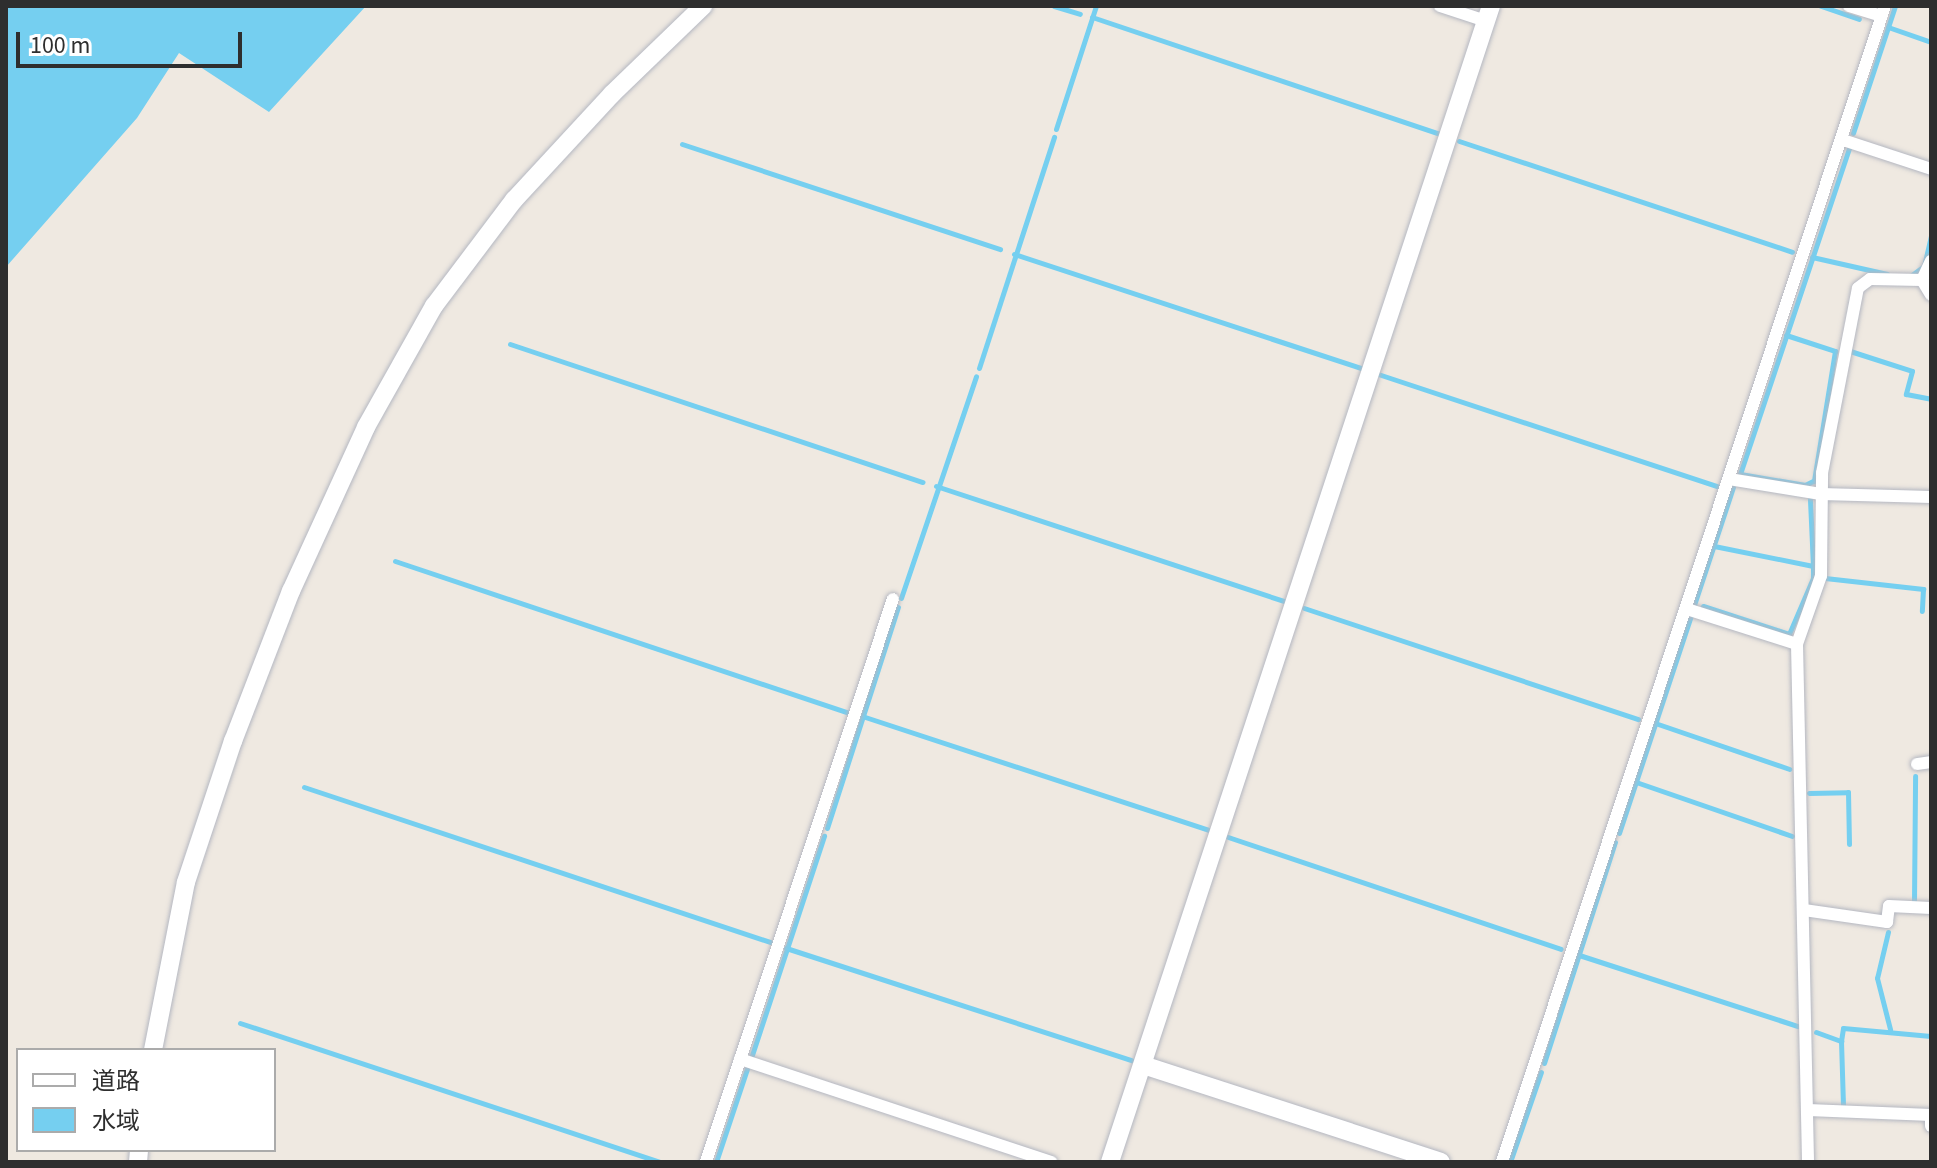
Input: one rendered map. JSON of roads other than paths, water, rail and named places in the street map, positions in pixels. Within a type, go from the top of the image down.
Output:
[{"type":"street","points":[[153,1048],[186,882],[233,741],[291,591],[366,427],[434,306],[514,200],[612,94],[703,6]]},
{"type":"street","points":[[1110,1162],[1489,14],[1440,6]]},
{"type":"street","points":[[1502,1162],[1843,140],[1883,11],[1849,6]]},
{"type":"street","points":[[1843,140],[1931,169]]},
{"type":"street","points":[[1922,280],[1931,261]]},
{"type":"street","points":[[1808,1162],[1797,644],[1821,576],[1821,494],[1858,288],[1870,279],[1922,280]]},
{"type":"street","points":[[1922,280],[1931,295]]},
{"type":"street","points":[[1729,479],[1821,494],[1931,497]]},
{"type":"street","points":[[706,1162],[893,599]]},
{"type":"street","points":[[1687,609],[1797,644]]},
{"type":"street","points":[[1804,910],[1887,922],[1889,906],[1931,908]]},
{"type":"street","points":[[740,1059],[1051,1162]]},
{"type":"street","points":[[1143,1065],[1441,1162]]},
{"type":"street","points":[[1808,1110],[1931,1115],[1931,1126]]},
{"type":"water","points":[[6,6],[366,6],[269,112],[179,53],[137,118],[6,267]]},
{"type":"waterway","points":[[1054,6],[1080,14]]},
{"type":"waterway","points":[[1056,129],[1096,6]]},
{"type":"waterway","points":[[1821,6],[1859,19]]},
{"type":"waterway","points":[[1853,133],[1895,6]]},
{"type":"waterway","points":[[1092,17],[1439,134]]},
{"type":"waterway","points":[[1888,27],[1931,42]]},
{"type":"waterway","points":[[979,368],[1054,137]]},
{"type":"waterway","points":[[1459,141],[1792,252]]},
{"type":"waterway","points":[[682,144],[1000,249]]},
{"type":"waterway","points":[[1813,481],[1805,485],[1740,474],[1849,148]]},
{"type":"waterway","points":[[1909,277],[1924,266],[1931,235]]},
{"type":"waterway","points":[[1014,254],[1364,369]]},
{"type":"waterway","points":[[1812,257],[1887,274]]},
{"type":"waterway","points":[[1786,335],[1835,351],[1814,481]]},
{"type":"waterway","points":[[510,344],[923,482]]},
{"type":"waterway","points":[[1850,351],[1912,371],[1906,394],[1931,399]]},
{"type":"waterway","points":[[1378,374],[1717,486]]},
{"type":"waterway","points":[[901,598],[976,376]]},
{"type":"waterway","points":[[936,486],[1283,601]]},
{"type":"waterway","points":[[1694,605],[1733,487]]},
{"type":"waterway","points":[[1714,546],[1813,566],[1810,499]]},
{"type":"waterway","points":[[395,561],[847,712]]},
{"type":"waterway","points":[[1703,606],[1789,634],[1813,578],[1813,566]]},
{"type":"waterway","points":[[1825,578],[1923,589],[1922,611]]},
{"type":"waterway","points":[[827,828],[898,607]]},
{"type":"waterway","points":[[1304,608],[1638,719]]},
{"type":"waterway","points":[[1619,833],[1691,615]]},
{"type":"waterway","points":[[862,716],[1208,830]]},
{"type":"waterway","points":[[1655,723],[1789,769]]},
{"type":"waterway","points":[[1914,902],[1915,776]]},
{"type":"waterway","points":[[1636,782],[1792,836]]},
{"type":"waterway","points":[[304,787],[770,942]]},
{"type":"waterway","points":[[1809,793],[1848,792],[1849,844]]},
{"type":"waterway","points":[[751,1058],[824,836]]},
{"type":"waterway","points":[[1228,837],[1561,949]]},
{"type":"waterway","points":[[1544,1063],[1615,842]]},
{"type":"waterway","points":[[1888,932],[1877,978],[1890,1029]]},
{"type":"waterway","points":[[786,948],[1131,1060]]},
{"type":"waterway","points":[[1579,955],[1798,1026]]},
{"type":"waterway","points":[[240,1023],[660,1162]]},
{"type":"waterway","points":[[1841,1041],[1843,1028],[1931,1036]]},
{"type":"waterway","points":[[1816,1032],[1841,1041],[1843,1105]]},
{"type":"waterway","points":[[716,1162],[748,1066]]},
{"type":"waterway","points":[[1510,1162],[1541,1072]]}]
